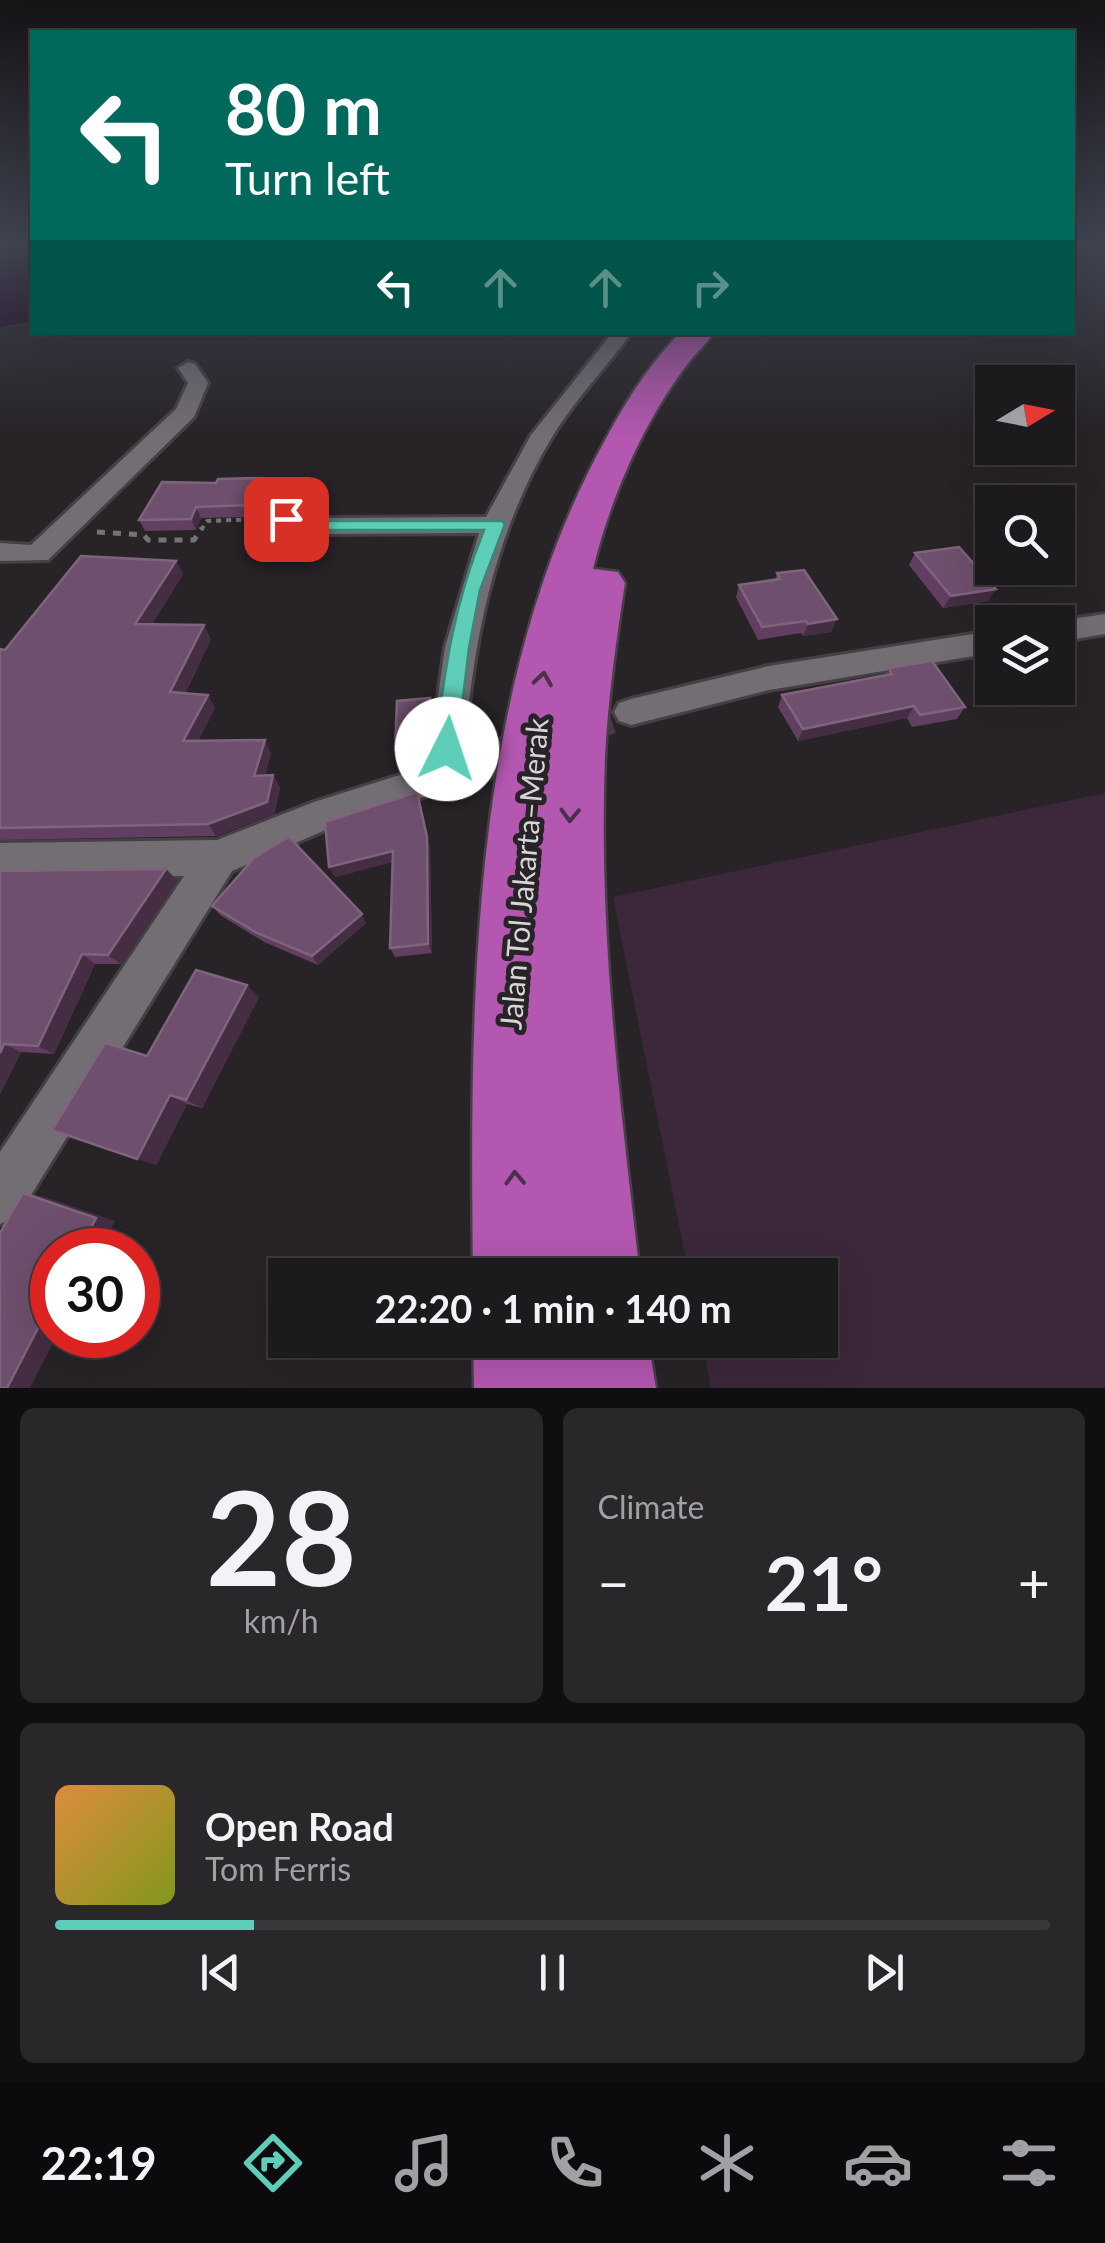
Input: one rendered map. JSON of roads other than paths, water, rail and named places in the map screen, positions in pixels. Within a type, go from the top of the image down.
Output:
[{"type":"highway","name":"Jalan Tol Jakarta–Merak","points":[[517,1258],[510,1054],[524,811],[544,665],[579,536],[634,420],[676,356],[695,335]]},
{"type":"highway","name":"Jalan Tol Jakarta–Merak","points":[[593,1258],[574,1044],[570,815],[588,646],[610,542],[659,430],[696,366],[723,335]]},
{"type":"highway","points":[[522,1358],[524,1388]]},
{"type":"highway","points":[[602,1358],[606,1388]]},
{"type":"street","points":[[0,861],[218,858],[314,818],[460,771],[458,648],[470,590],[512,483],[552,416],[621,335]]},
{"type":"street","points":[[0,552],[36,555],[187,410],[198,383],[188,368]]},
{"type":"street","points":[[286,519],[294,524],[322,526],[496,524]]},
{"type":"street","points":[[1075,628],[1105,624]]},
{"type":"street","points":[[631,712],[768,678],[975,645]]},
{"type":"street","points":[[0,1198],[218,858]]},
{"type":"tunnel","points":[[540,743],[631,712]]},
{"type":"tunnel","points":[[474,766],[547,741]]}]
